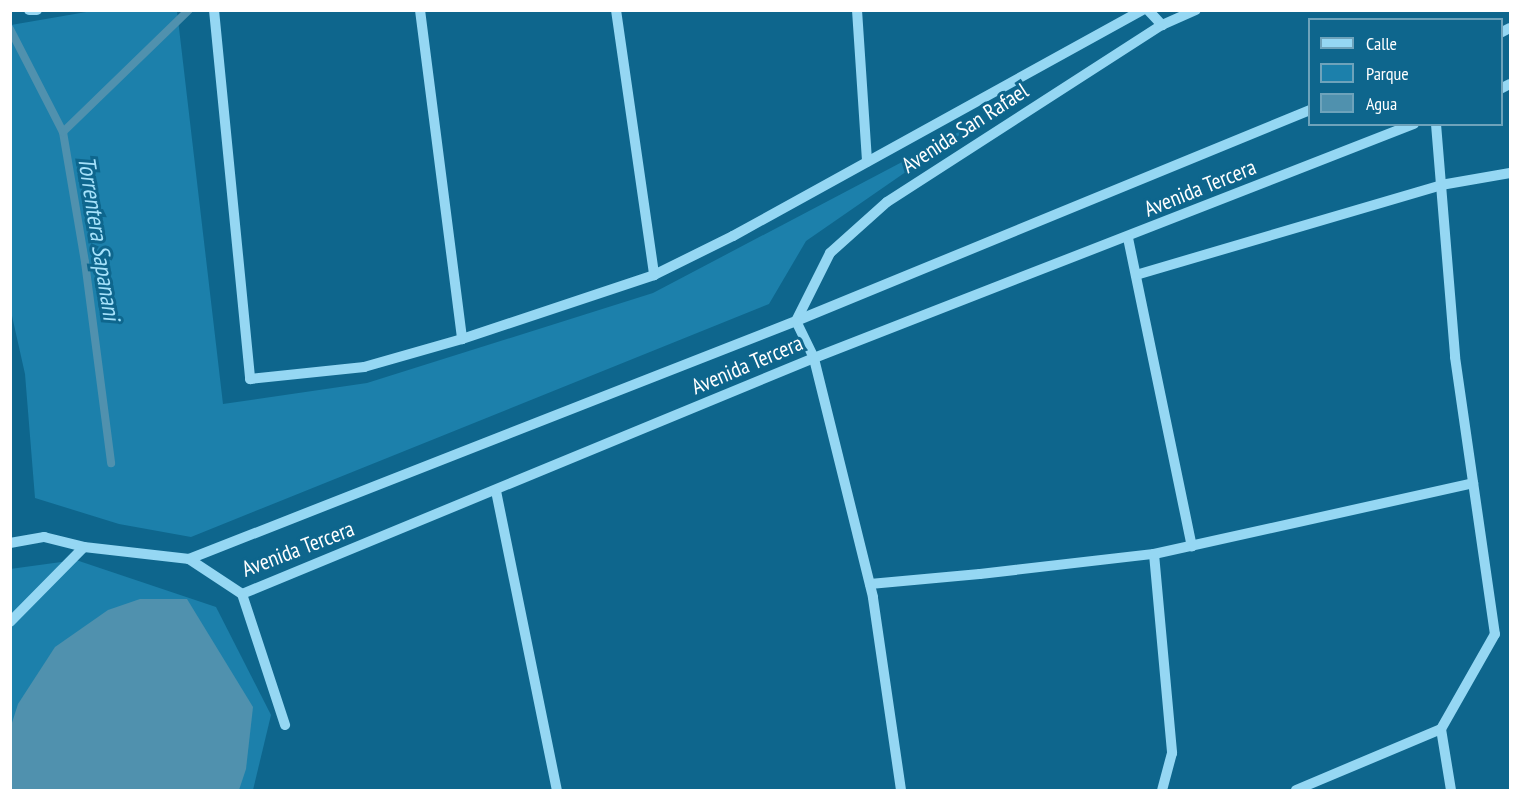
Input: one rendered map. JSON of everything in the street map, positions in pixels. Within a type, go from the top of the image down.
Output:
[{"type":"street","points":[[29,10],[37,10]]},
{"type":"street","points":[[214,10],[250,379],[364,367],[462,339],[654,275],[733,236],[1143,10]]},
{"type":"street","points":[[420,10],[462,339]]},
{"type":"street","points":[[616,10],[654,275]]},
{"type":"street","points":[[857,10],[867,162]]},
{"type":"street","points":[[1148,10],[1162,25]]},
{"type":"street","name":"Avenida San Rafael","points":[[796,321],[830,253],[886,202],[1162,25],[1196,10]]},
{"type":"street","name":"Avenida Tercera","points":[[189,559],[796,321],[1308,111]]},
{"type":"street","name":"Avenida Tercera","points":[[189,559],[242,594],[814,358],[1128,238],[1409,126]]},
{"type":"street","points":[[1296,790],[1441,729],[1495,634],[1455,357],[1436,126]]},
{"type":"street","points":[[1136,275],[1441,185],[1510,173]]},
{"type":"street","points":[[1128,238],[1192,546]]},
{"type":"street","points":[[796,321],[814,358],[870,584],[901,790]]},
{"type":"street","points":[[870,584],[1154,554],[1473,483]]},
{"type":"street","points":[[496,491],[557,790]]},
{"type":"street","points":[[10,543],[44,537],[84,547],[189,559]]},
{"type":"street","points":[[10,622],[84,547]]},
{"type":"street","points":[[1154,554],[1172,753],[1162,790]]},
{"type":"street","points":[[242,594],[285,725]]},
{"type":"street","points":[[1441,729],[1451,790]]},
{"type":"green space","points":[[98,10],[177,11],[223,404],[367,383],[653,293],[978,122],[806,241],[769,304],[191,537],[119,524],[35,498],[25,374],[10,307],[11,25]]},
{"type":"green space","points":[[76,560],[216,607],[271,715],[253,790],[11,790],[10,569]]},
{"type":"water","points":[[140,599],[187,599],[253,707],[246,769],[239,790],[11,790],[11,726],[18,704],[55,647],[108,610]]},
{"type":"waterway","points":[[63,132],[189,10]]},
{"type":"waterway","name":"Torrentera Sapanani","points":[[10,29],[63,132],[85,262],[111,463]]}]
